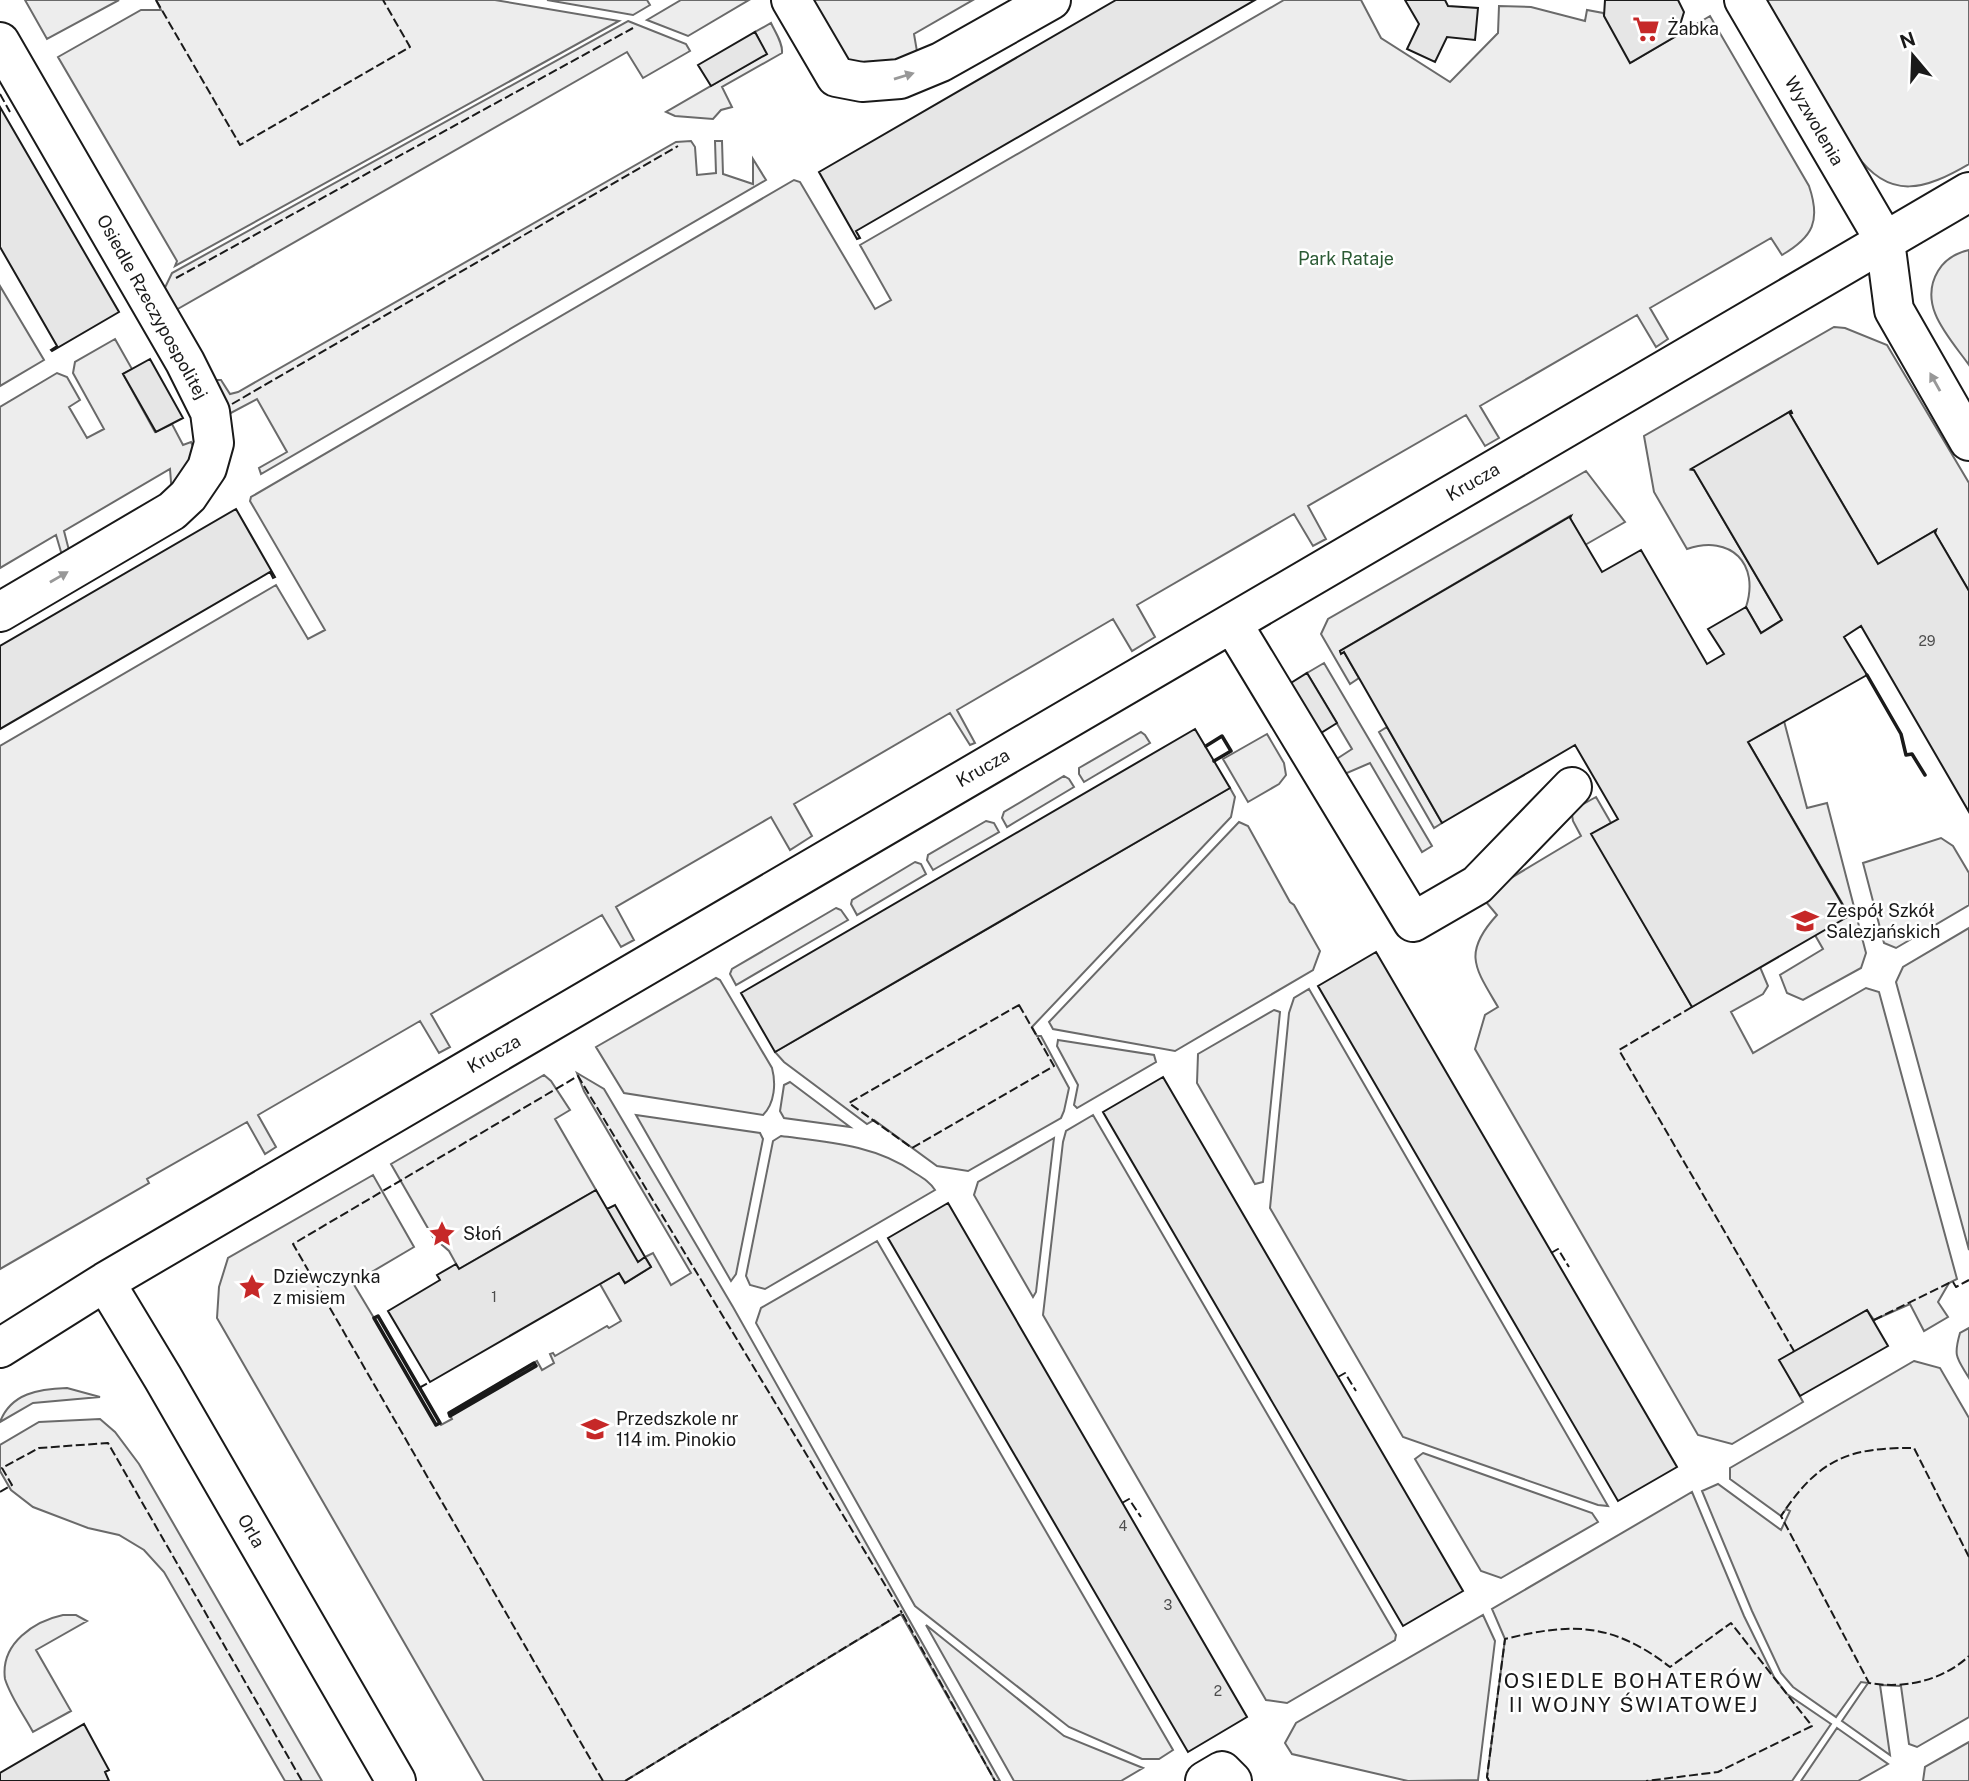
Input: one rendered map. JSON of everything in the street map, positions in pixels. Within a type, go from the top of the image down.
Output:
[{"type":"street","points":[[791,0],[836,77],[862,82],[900,79],[941,62],[1051,0]]},
{"type":"street","name":"Wyzwolenia","points":[[1744,0],[1885,241]]},
{"type":"street","name":"Osiedle Rzeczypospolitej","points":[[0,41],[148,296],[210,412],[214,443],[207,468],[188,496],[172,511],[0,612]]},
{"type":"street","name":"Krucza","points":[[0,1348],[105,1282],[1969,192]]},
{"type":"street","points":[[1885,241],[1894,310],[1969,442]]},
{"type":"street","points":[[1233,623],[1413,922],[1477,885],[1572,787]]},
{"type":"street","name":"Orla","points":[[105,1282],[396,1781]]},
{"type":"street","points":[[1205,1781],[1222,1772],[1232,1781]]},
{"type":"green space","points":[[25,0],[119,0],[47,39]]},
{"type":"green space","points":[[156,0],[495,0],[619,21],[175,266],[177,261],[58,57],[141,10],[161,10]]},
{"type":"green space","points":[[547,0],[647,0],[650,5],[633,15]]},
{"type":"green space","points":[[681,0],[749,0],[688,36],[647,20]]},
{"type":"green space","points":[[801,0],[973,0],[914,34],[919,63],[865,67],[843,58]]},
{"type":"green space","name":"Park Rataje","points":[[1284,0],[1361,0],[1381,38],[1450,82],[1498,33],[1499,6],[1531,7],[1585,21],[1587,10],[1603,13],[1632,62],[1710,16],[1809,186],[1814,209],[1812,227],[1801,242],[1782,255],[1771,238],[1650,308],[1668,339],[1656,347],[1637,315],[1480,406],[1499,438],[1485,446],[1466,415],[1308,506],[1326,539],[1313,546],[1294,514],[1137,605],[1155,637],[1132,651],[1113,619],[957,710],[975,743],[970,745],[950,713],[794,804],[812,836],[790,850],[771,817],[616,907],[634,940],[621,947],[602,915],[431,1014],[450,1047],[439,1053],[420,1021],[258,1115],[276,1147],[265,1154],[247,1122],[147,1179],[149,1183],[0,1269],[0,746],[276,585],[308,639],[325,630],[250,501],[251,497],[794,180],[800,182],[875,309],[891,300],[860,245]]},
{"type":"green space","points":[[1766,0],[1969,0],[1969,164],[1938,180],[1909,186],[1895,185],[1869,169],[1856,154]]},
{"type":"green space","points":[[628,21],[686,44],[690,51],[643,78],[627,52],[169,314],[160,298],[172,273]]},
{"type":"green space","points":[[771,23],[780,41],[782,53],[722,87],[732,107],[721,110],[713,119],[675,116],[666,112],[766,54],[755,32]]},
{"type":"green space","points":[[691,141],[695,147],[697,175],[716,173],[715,141],[722,141],[723,174],[753,184],[753,159],[766,180],[261,474],[259,468],[287,452],[257,399],[227,415],[212,380],[221,380],[230,394],[238,392],[676,142]]},
{"type":"green space","points":[[1969,250],[1969,365],[1938,321],[1931,297],[1933,284],[1944,263]]},
{"type":"green space","points":[[0,286],[44,360],[0,386]]},
{"type":"green space","points":[[1834,327],[1845,328],[1887,345],[1969,483],[1969,591],[1935,533],[1936,530],[1878,564],[1790,414],[1791,411],[1692,470],[1782,620],[1761,633],[1746,607],[1749,578],[1738,556],[1729,549],[1717,546],[1703,545],[1687,549],[1654,492],[1644,436]]},
{"type":"green space","points":[[115,339],[132,369],[123,374],[155,432],[172,424],[183,445],[191,442],[198,457],[172,495],[170,469],[64,531],[71,558],[64,562],[56,535],[0,568],[0,407],[57,373],[67,377],[80,400],[69,407],[87,438],[104,429],[73,373],[75,362]]},
{"type":"green space","points":[[1586,471],[1625,522],[1585,545],[1570,516],[1340,651],[1344,652],[1359,678],[1350,684],[1321,634],[1328,619]]},
{"type":"green space","points":[[1324,663],[1432,846],[1422,852],[1370,763],[1340,776],[1332,762],[1352,749],[1307,673]]},
{"type":"green space","points":[[1784,721],[1807,808],[1827,803],[1866,953],[1861,968],[1803,1000],[1787,993],[1780,975],[1823,949],[1815,935],[1849,915],[1748,742]]},
{"type":"green space","points":[[1387,727],[1442,823],[1434,828],[1379,732]]},
{"type":"green space","points":[[1141,732],[1150,743],[1084,782],[1079,768]]},
{"type":"green space","points":[[1267,734],[1284,763],[1286,775],[1279,784],[1248,802],[1223,759]]},
{"type":"green space","points":[[1064,776],[1074,787],[1007,827],[1002,818],[1004,812]]},
{"type":"green space","points":[[1230,788],[1235,797],[1231,817],[1032,1027],[1037,1036],[1041,1036],[1069,1088],[1061,1118],[968,1171],[937,1166],[874,1120],[867,1124],[784,1062],[775,1052]]},
{"type":"green space","points":[[1596,797],[1611,823],[1592,834],[1692,1007],[1760,967],[1768,986],[1763,994],[1731,1012],[1753,1053],[1866,988],[1879,992],[1957,1279],[1949,1283],[1938,1302],[1948,1317],[1924,1331],[1910,1304],[1874,1320],[1867,1310],[1780,1360],[1803,1402],[1732,1444],[1698,1435],[1475,1049],[1485,1015],[1498,1007],[1483,982],[1476,961],[1479,940],[1497,915],[1481,896],[1581,836],[1572,815],[1578,807]]},
{"type":"green space","points":[[986,821],[994,823],[999,832],[933,870],[927,860],[928,855]]},
{"type":"green space","points":[[1239,822],[1248,826],[1320,951],[1313,970],[1175,1051],[1053,1029],[1049,1022]]},
{"type":"green space","points":[[1941,838],[1953,846],[1969,873],[1969,905],[1896,948],[1884,943],[1863,863]]},
{"type":"green space","points":[[915,862],[921,864],[926,874],[857,915],[851,904],[852,900]]},
{"type":"green space","points":[[836,908],[841,910],[848,920],[736,985],[730,974],[732,969]]},
{"type":"green space","points":[[1969,928],[1969,1250],[1896,982],[1903,967]]},
{"type":"green space","points":[[716,978],[720,980],[772,1068],[774,1093],[763,1115],[624,1093],[596,1047]]},
{"type":"green space","points":[[1309,989],[1608,1506],[1598,1505],[1403,1437],[1270,1208],[1289,1013],[1294,998]]},
{"type":"green space","points":[[1274,1010],[1280,1012],[1263,1182],[1255,1184],[1197,1083],[1198,1054]]},
{"type":"green space","points":[[1058,1040],[1154,1055],[1156,1062],[1077,1108],[1074,1105],[1078,1085],[1057,1046]]},
{"type":"green space","name":"Przedszkole nr 114 im. Pinokio","points":[[577,1073],[604,1089],[733,1307],[1000,1781],[995,1781],[901,1614],[625,1781],[484,1781],[217,1318],[219,1287],[228,1258],[373,1175],[414,1247],[353,1283],[374,1318],[378,1316],[441,1425],[452,1419],[449,1413],[537,1361],[542,1370],[554,1363],[550,1354],[555,1356],[607,1326],[609,1328],[621,1321],[600,1284],[619,1273],[625,1283],[651,1267],[645,1257],[653,1253],[671,1285],[691,1273],[584,1091]]},
{"type":"green space","points":[[544,1075],[570,1110],[555,1119],[596,1190],[459,1269],[449,1251],[433,1237],[391,1164]]},
{"type":"green space","points":[[790,1082],[850,1127],[784,1118],[780,1111],[784,1085]]},
{"type":"green space","points":[[636,1115],[760,1133],[763,1139],[736,1274],[731,1281]]},
{"type":"green space","points":[[1093,1115],[1396,1635],[1395,1640],[1287,1703],[1266,1700],[1043,1315],[1063,1142],[1066,1131]]},
{"type":"green space","points":[[781,1136],[851,1146],[884,1156],[929,1182],[935,1190],[765,1289],[750,1285],[746,1276],[773,1141]]},
{"type":"green space","points":[[1054,1138],[1036,1292],[1033,1297],[974,1195],[978,1182]]},
{"type":"green space","points":[[877,1241],[1173,1750],[1159,1759],[1142,1759],[1069,1727],[915,1606],[756,1323],[761,1308]]},
{"type":"green space","points":[[1969,1328],[1969,1378],[1959,1361],[1957,1347],[1960,1333]]},
{"type":"green space","points":[[1914,1361],[1940,1368],[1969,1418],[1969,1717],[1917,1747],[1909,1744],[1901,1686],[1880,1685],[1890,1755],[1842,1721],[1868,1683],[1861,1682],[1836,1717],[1793,1687],[1781,1673],[1702,1491],[1718,1484],[1781,1530],[1790,1511],[1786,1509],[1781,1516],[1730,1479],[1730,1468]]},
{"type":"green space","points":[[67,1388],[100,1397],[33,1403],[0,1422],[11,1405],[27,1394]]},
{"type":"green space","points":[[100,1419],[115,1432],[139,1464],[322,1781],[285,1781],[164,1572],[144,1550],[119,1535],[88,1528],[33,1507],[11,1490],[0,1471],[0,1445],[39,1422]]},
{"type":"green space","points":[[1423,1453],[1592,1513],[1598,1522],[1501,1578],[1481,1571],[1415,1459]]},
{"type":"green space","points":[[1692,1492],[1744,1616],[1774,1677],[1787,1694],[1831,1724],[1792,1781],[1489,1781],[1487,1777],[1505,1639],[1492,1609]]},
{"type":"green space","points":[[63,1615],[76,1615],[87,1621],[36,1650],[71,1711],[33,1732],[5,1679],[5,1666],[14,1645],[31,1628]]},
{"type":"green space","points":[[1483,1615],[1495,1641],[1478,1780],[1408,1781],[1292,1754],[1285,1743],[1296,1723]]},
{"type":"green space","points":[[926,1625],[1064,1736],[1143,1768],[1121,1781],[1014,1781]]},
{"type":"green space","points":[[1837,1728],[1888,1764],[1858,1781],[1801,1781]]},
{"type":"green space","points":[[1969,1742],[1969,1781],[1923,1781],[1925,1767]]},
{"type":"building","points":[[1116,0],[1255,0],[856,231],[860,238],[857,239],[819,172]]},
{"type":"building","points":[[1405,0],[1445,0],[1448,6],[1478,8],[1475,40],[1447,37],[1435,62],[1407,49],[1419,24]]},
{"type":"building","name":"Żabka","points":[[1605,0],[1678,0],[1684,12],[1680,25],[1683,32],[1630,63],[1604,16]]},
{"type":"building","points":[[755,32],[767,54],[711,86],[698,65]]},
{"type":"building","points":[[0,107],[119,312],[52,351],[57,346],[0,247]]},
{"type":"building","points":[[150,359],[183,418],[156,432],[123,374]]},
{"type":"building","points":[[1791,411],[1790,414],[1878,564],[1936,530],[1935,533],[1969,591],[1969,812],[1861,626],[1844,637],[1867,675],[1748,742],[1849,916],[1692,1007],[1591,834],[1618,819],[1575,745],[1442,823],[1344,652],[1341,654],[1340,651],[1571,516],[1602,572],[1641,550],[1707,664],[1724,654],[1708,629],[1746,607],[1761,633],[1782,620],[1691,469]]},
{"type":"building","points":[[236,509],[275,577],[273,578],[270,572],[0,729],[0,646]]},
{"type":"building","points":[[1307,673],[1337,723],[1316,736],[1286,686]]},
{"type":"building","points":[[1195,729],[1230,788],[775,1052],[741,993]]},
{"type":"building","points":[[1376,952],[1677,1467],[1618,1501],[1318,986]]},
{"type":"building","points":[[1163,1077],[1463,1591],[1403,1626],[1103,1112]]},
{"type":"building","points":[[596,1190],[638,1262],[645,1257],[651,1267],[625,1283],[619,1273],[430,1382],[388,1311],[440,1280],[437,1275],[456,1264],[459,1269]]},
{"type":"building","points":[[948,1203],[1247,1717],[1188,1752],[888,1238]]},
{"type":"building","points":[[615,1205],[645,1257],[638,1262],[607,1209]]},
{"type":"building","points":[[1867,1310],[1888,1346],[1800,1396],[1779,1360]]},
{"type":"building","points":[[84,1724],[109,1770],[105,1772],[109,1781],[0,1781],[0,1773]]},
{"type":"fence","points":[[156,0],[240,145],[410,47],[383,0]]},
{"type":"fence","points":[[176,278],[633,28]]},
{"type":"fence","points":[[0,94],[10,112]]},
{"type":"fence","points":[[232,404],[678,146]]},
{"type":"fence","points":[[1019,1005],[1054,1066],[912,1148],[849,1103],[1019,1005]]},
{"type":"fence","points":[[1692,1007],[1619,1050],[1794,1351]]},
{"type":"fence","points":[[603,1781],[293,1244],[578,1076],[902,1613]]},
{"type":"fence","points":[[1551,1253],[1558,1249],[1569,1267]]},
{"type":"fence","points":[[1874,1320],[1949,1283],[1953,1282],[1956,1287],[1969,1280]]},
{"type":"fence","points":[[1338,1377],[1345,1373],[1356,1391]]},
{"type":"fence","points":[[419,1388],[430,1382]]},
{"type":"fence","points":[[0,1492],[12,1485],[2,1468],[39,1448],[108,1443],[302,1781]]},
{"type":"fence","points":[[1969,1557],[1914,1448],[1871,1450],[1837,1461],[1808,1482],[1781,1516],[1869,1683],[1896,1685],[1922,1681],[1947,1672],[1969,1656]]},
{"type":"fence","points":[[1122,1503],[1129,1499],[1141,1517]]},
{"type":"fence","points":[[625,1781],[902,1613],[995,1781]]},
{"type":"fence","points":[[1489,1781],[1487,1777],[1505,1639],[1551,1630],[1592,1630],[1630,1642],[1670,1667],[1731,1623],[1812,1726],[1718,1772],[1646,1781]]},
{"type":"wall","points":[[1867,675],[1901,734],[1906,755],[1912,754],[1925,775]]},
{"type":"wall","points":[[1206,746],[1222,736],[1231,751],[1214,761]]},
{"type":"wall","points":[[378,1316],[440,1423],[436,1425],[374,1318],[378,1316]]},
{"type":"wall","points":[[534,1363],[536,1366],[450,1416],[449,1413],[534,1363]]},
{"type":"place","name":"Żabka","points":[[1646,29]]},
{"type":"place","name":"Zespół Szkół Salezjańskich","points":[[1805,921]]},
{"type":"place","name":"Słoń","points":[[442,1234]]},
{"type":"place","name":"Dziewczynka z misiem","points":[[252,1287]]},
{"type":"place","name":"Przedszkole nr 114 im. Pinokio","points":[[595,1429]]},
{"type":"district","name":"OSIEDLE BOHATERÓW II WOJNY ŚWIATOWEJ","points":[[1634,1693]]}]
